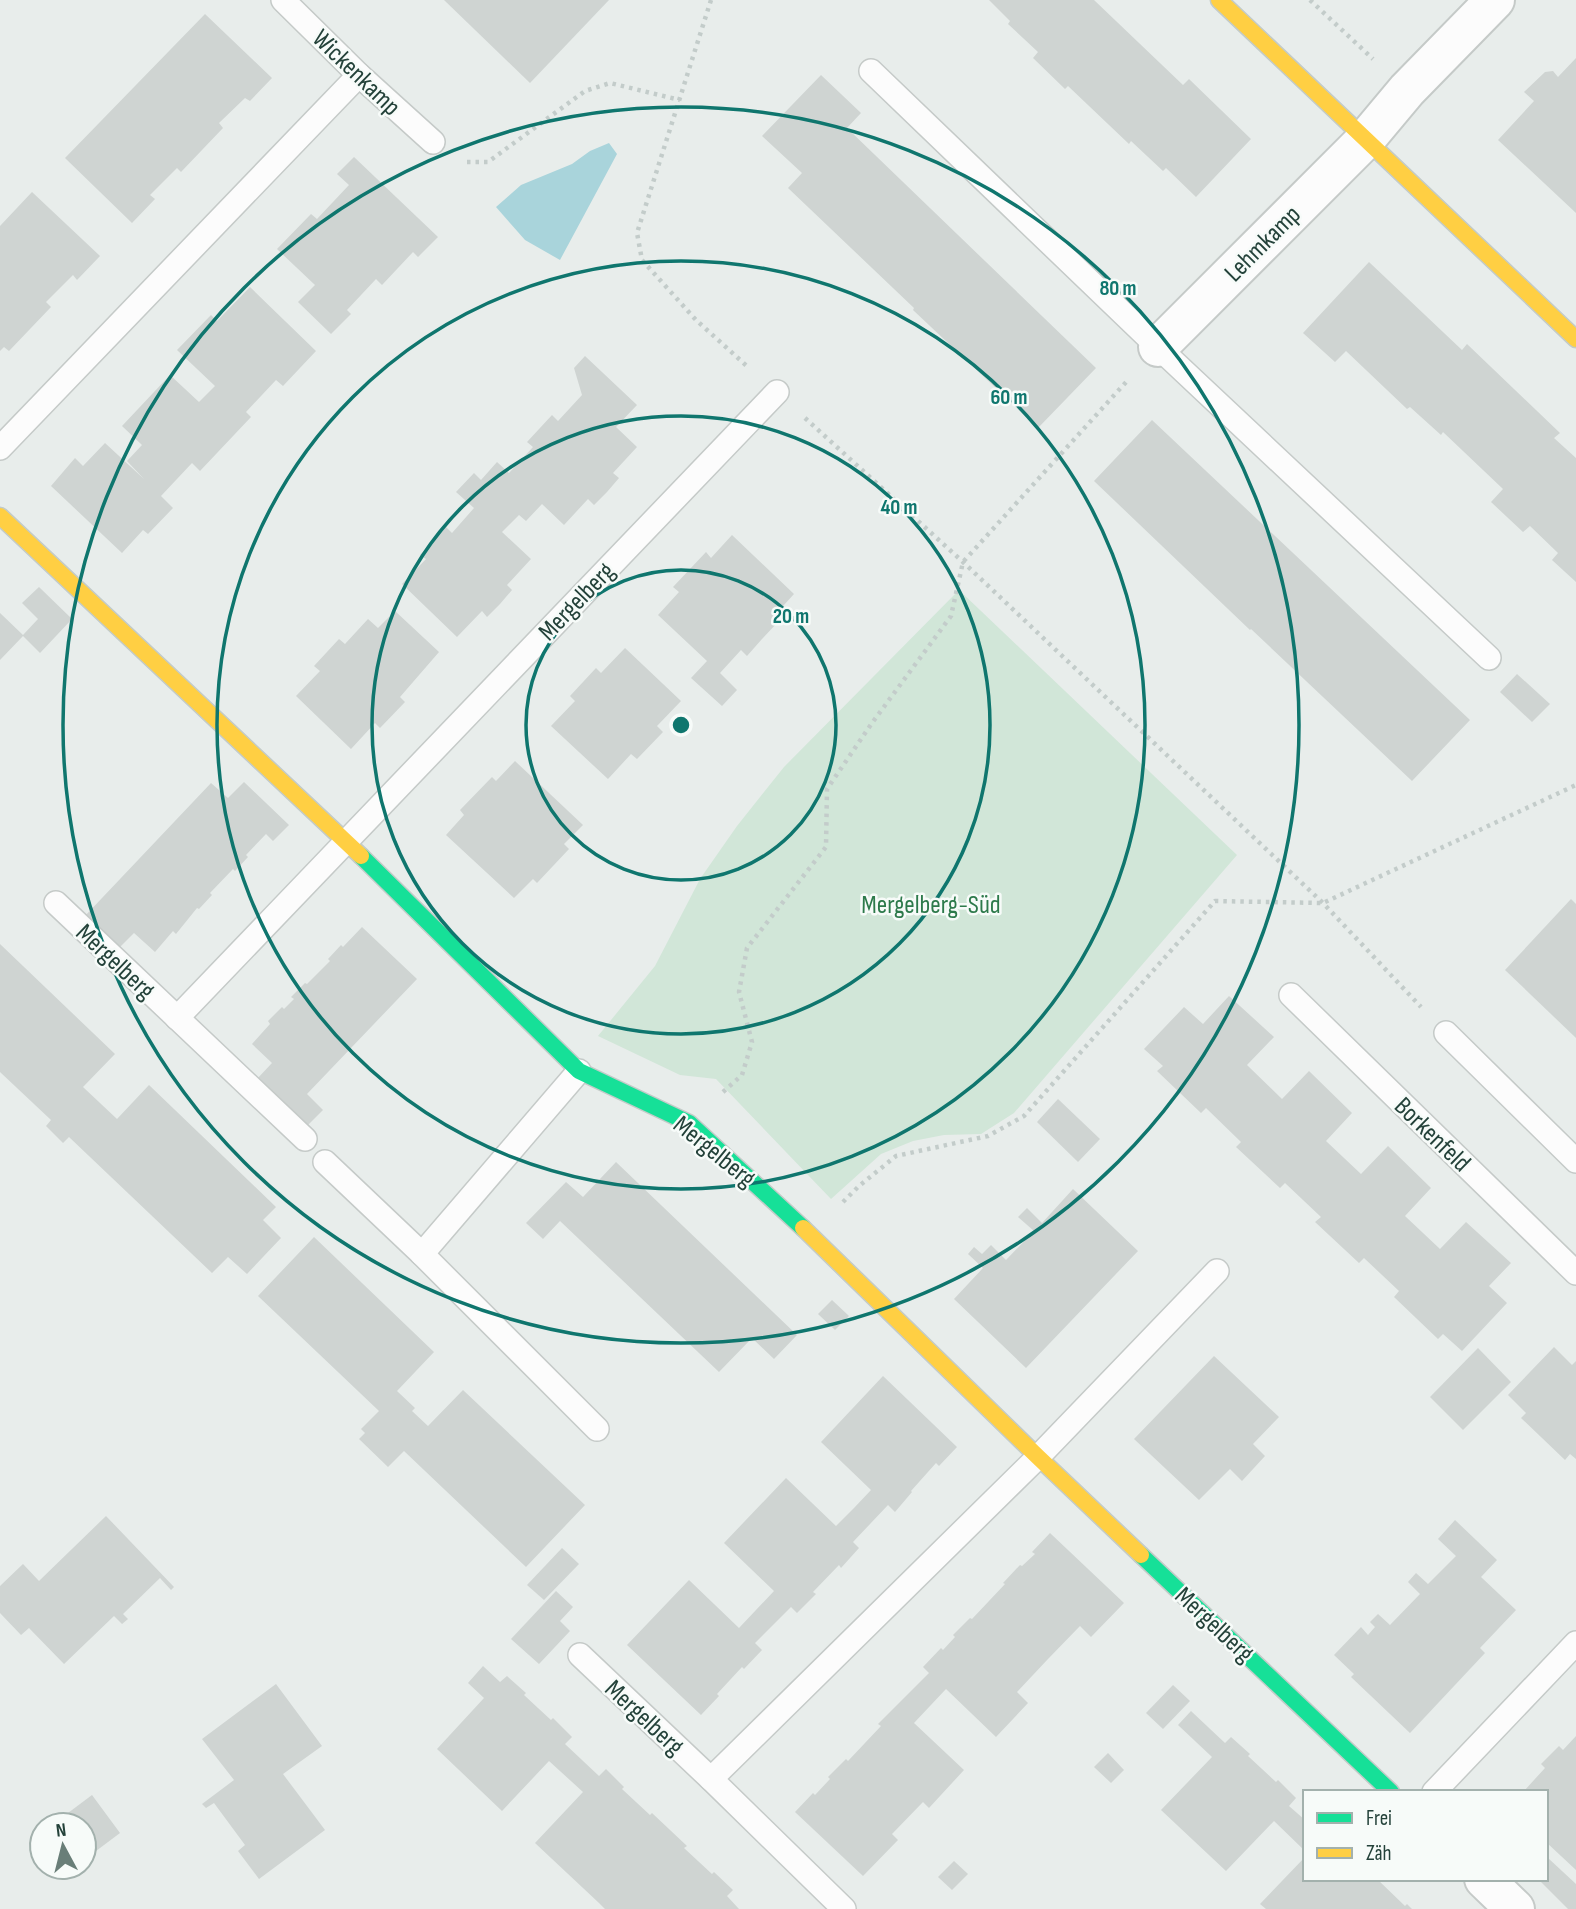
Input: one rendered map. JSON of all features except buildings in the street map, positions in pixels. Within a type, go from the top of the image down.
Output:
[{"type":"street","points":[[1219,0],[1576,339]]},
{"type":"street","name":"Lehmkamp","points":[[1158,347],[1366,139],[1407,90],[1495,0]]},
{"type":"street","name":"Mergelberg","points":[[0,516],[345,841],[579,1071],[689,1123],[810,1234],[1038,1457],[1389,1790]]},
{"type":"street","points":[[1486,1881],[1515,1909]]},
{"type":"lane","name":"Wickenkamp","points":[[283,0],[432,142]]},
{"type":"lane","points":[[871,71],[1158,347],[1489,658]]},
{"type":"lane","points":[[0,448],[359,75]]},
{"type":"lane","name":"Mergelberg","points":[[177,1018],[777,392]]},
{"type":"lane","name":"Mergelberg","points":[[56,903],[305,1139]]},
{"type":"lane","name":"Borkenfeld","points":[[1291,995],[1576,1273]]},
{"type":"lane","points":[[1446,1032],[1576,1161]]},
{"type":"lane","points":[[422,1254],[579,1071]]},
{"type":"lane","points":[[325,1162],[422,1254],[597,1429]]},
{"type":"lane","points":[[710,1779],[1038,1457],[1217,1271]]},
{"type":"lane","points":[[1436,1790],[1576,1643]]},
{"type":"lane","name":"Mergelberg","points":[[580,1655],[844,1909]]},
{"type":"path","points":[[711,0],[637,233],[642,260],[696,320],[963,562],[1323,903],[1446,1032]]},
{"type":"path","points":[[1310,0],[1407,90]]},
{"type":"path","points":[[432,142],[454,163],[488,162],[585,91],[610,83],[680,100]]},
{"type":"path","points":[[689,1123],[742,1075],[752,1042],[739,992],[747,948],[826,847],[827,789],[951,616],[963,562],[1158,347]]},
{"type":"path","points":[[810,1234],[859,1186],[896,1156],[988,1136],[1024,1116],[1215,901],[1323,903],[1576,785]]},
{"type":"green space","name":"Mergelberg-Süd","points":[[959,590],[1237,855],[1014,1113],[981,1134],[944,1135],[913,1141],[881,1154],[831,1199],[716,1079],[680,1075],[598,1036],[655,966],[700,879],[737,826],[784,767]]},
{"type":"water","points":[[609,143],[617,154],[560,260],[525,240],[496,207],[521,185],[572,164],[590,151]]},
{"type":"traffic: fast","points":[[361,856],[579,1071],[689,1123],[803,1228]]},
{"type":"traffic: fast","points":[[1141,1555],[1389,1790]]},
{"type":"traffic: slow","points":[[1219,0],[1576,339]]},
{"type":"traffic: slow","points":[[0,516],[361,856]]},
{"type":"traffic: slow","points":[[803,1228],[1141,1555]]}]
